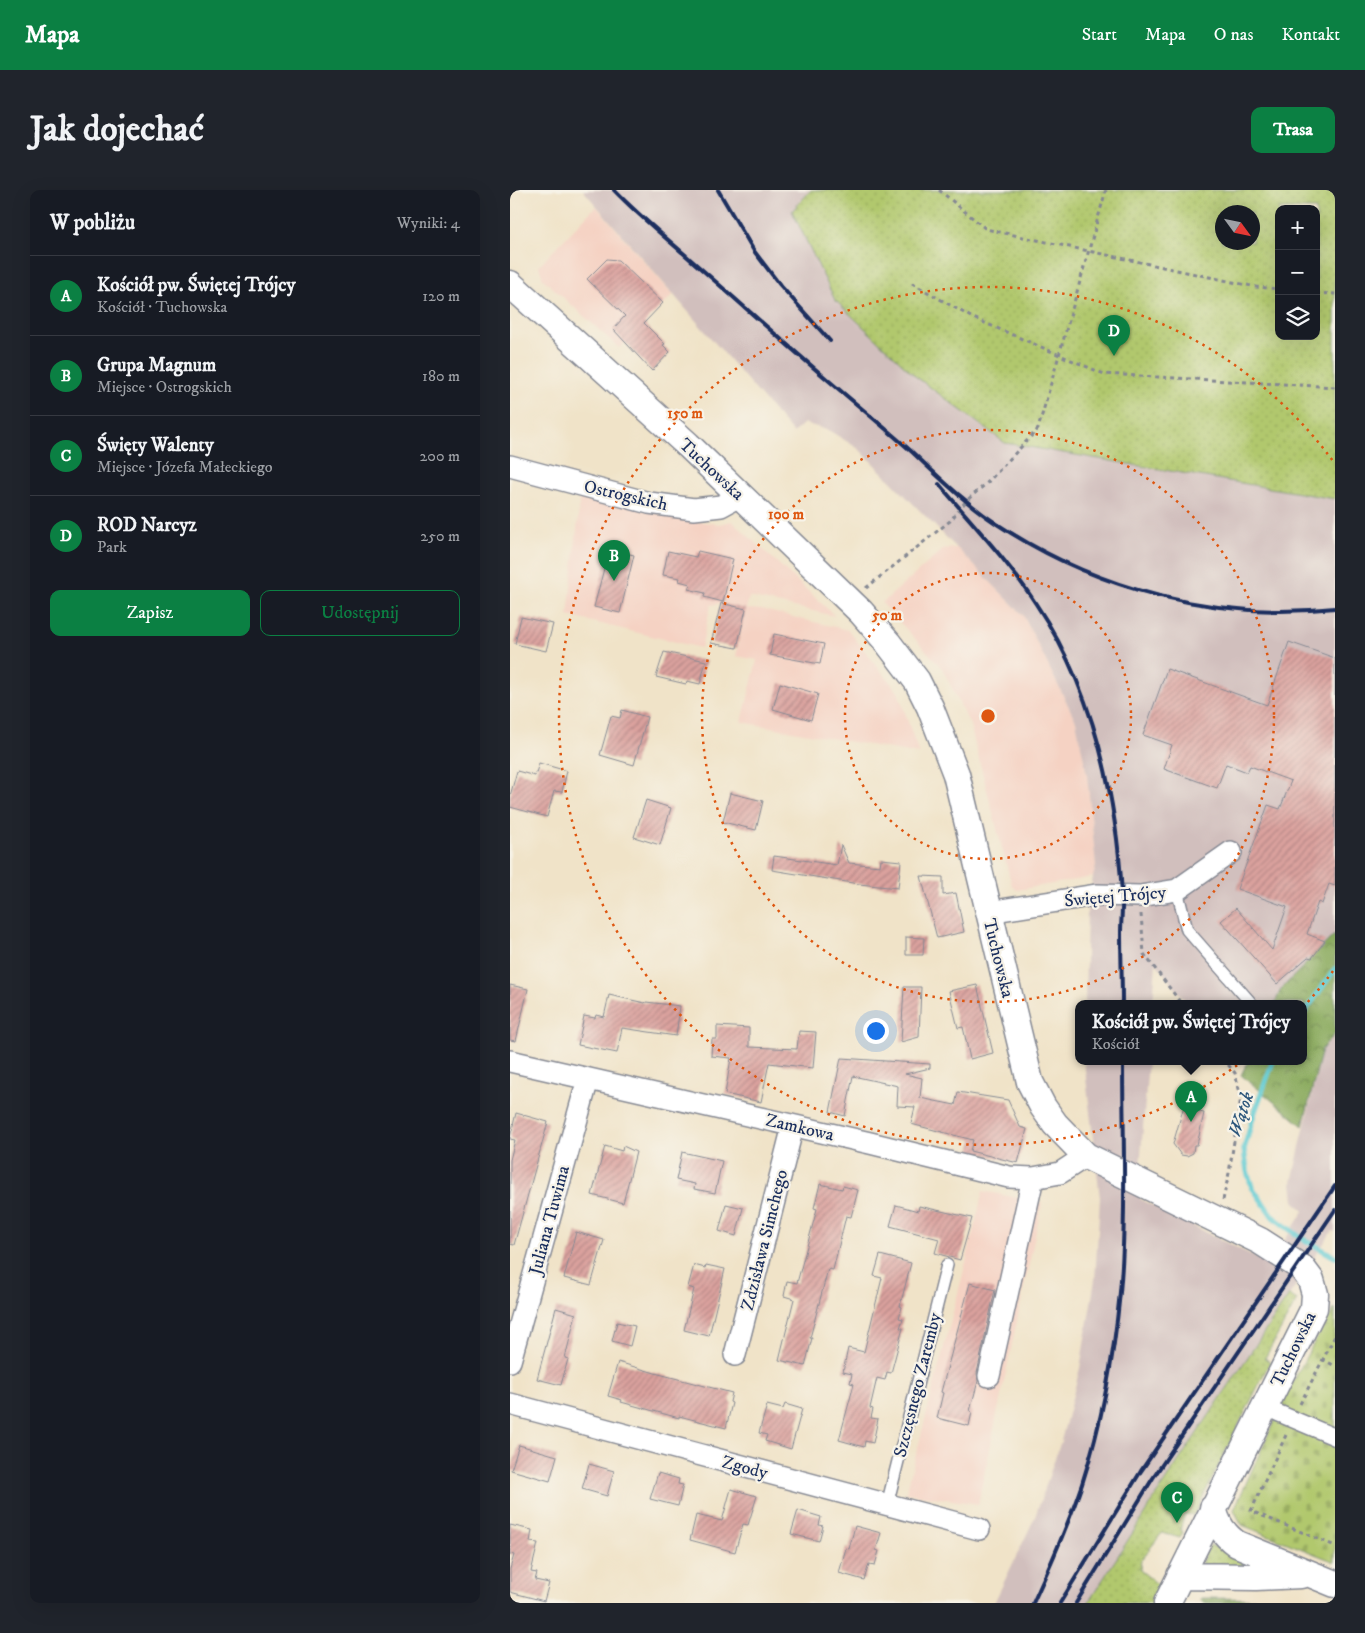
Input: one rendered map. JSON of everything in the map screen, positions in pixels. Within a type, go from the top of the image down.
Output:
[{"type":"street","name":"Tuchowska","points":[[510,284],[741,495],[849,601],[888,643],[917,681],[930,707],[956,774],[1030,1082],[1055,1124],[1086,1156],[1260,1241],[1302,1268],[1312,1280],[1316,1300],[1310,1318],[1167,1603]]},
{"type":"street","name":"Ostrogskich","points":[[510,466],[649,503],[694,509],[721,506],[741,495]]},
{"type":"street","name":"Świętej Trójcy","points":[[988,912],[1096,895],[1140,896],[1177,890],[1231,852]]},
{"type":"street","name":"Zamkowa","points":[[510,1060],[1009,1177],[1033,1178],[1060,1173],[1086,1156]]},
{"type":"street","name":"Juliana Tuwima","points":[[510,1361],[588,1079]]},
{"type":"street","name":"Zdzisława Simchego","points":[[735,1355],[793,1126]]},
{"type":"street","points":[[989,1376],[1033,1178]]},
{"type":"street","name":"Zgody","points":[[510,1404],[979,1529]]},
{"type":"street","points":[[1286,1416],[1335,1437]]},
{"type":"street","points":[[1213,1508],[1221,1529],[1226,1536],[1237,1544],[1323,1579]]},
{"type":"street","points":[[1180,1576],[1323,1579]]},
{"type":"lane","points":[[1177,890],[1187,930],[1248,1000]]},
{"type":"lane","name":"Szczęsnego Zaremby","points":[[887,1505],[947,1265]]},
{"type":"path","points":[[849,601],[950,521],[966,501],[988,482],[1038,429],[1106,190]]},
{"type":"path","points":[[941,191],[986,229],[1256,287],[1275,289]]},
{"type":"path","points":[[912,283],[971,317],[1104,374],[1335,387]]},
{"type":"path","points":[[1320,293],[1335,294]]},
{"type":"path","points":[[1140,896],[1144,954],[1179,1000]]},
{"type":"path","points":[[1219,1221],[1229,1174],[1241,1097],[1235,1073],[1228,1065]]},
{"type":"path","points":[[1335,1336],[1286,1416],[1251,1511],[1335,1546]]},
{"type":"path","points":[[1322,1359],[1335,1366]]},
{"type":"shaded area","points":[[583,190],[810,190],[793,211],[1005,443],[1335,499],[1335,934],[1281,989],[1276,1000],[1185,1000],[1156,963],[1153,1000],[1085,1000],[1087,909],[1096,866],[1087,775],[1076,721],[1023,615],[859,449],[830,431],[804,423],[793,433]]},
{"type":"shaded area","points":[[596,206],[673,295],[619,348],[543,279],[539,266]]},
{"type":"shaded area","points":[[581,489],[643,509],[687,520],[719,524],[732,521],[835,616],[749,597],[746,609],[721,603],[711,605],[701,648],[568,616]]},
{"type":"shaded area","points":[[957,548],[1023,615],[1076,721],[1087,775],[1096,866],[1093,877],[1017,890],[1012,886],[970,725],[942,668],[882,603],[944,549]]},
{"type":"shaded area","points":[[746,609],[763,610],[848,630],[898,692],[919,754],[742,722],[757,660],[736,656]]},
{"type":"shaded area","points":[[1335,1034],[1335,1232],[1332,1231],[1170,1474],[1088,1603],[994,1603],[1035,1517],[1061,1441],[1080,1368],[1095,1280],[1100,1198],[1084,1065],[1148,1065],[1140,1167],[1140,1199],[1269,1264],[1304,1211],[1294,1201],[1292,1182],[1322,1049]]},
{"type":"shaded area","points":[[983,1191],[1042,1203],[978,1504],[906,1493]]},
{"type":"green space","points":[[811,190],[1335,190],[1335,499],[1005,443],[915,376],[835,300],[792,211]]},
{"type":"green space","points":[[1335,934],[1335,1034],[1322,1049],[1303,1126],[1241,1075],[1246,1065],[1307,1065],[1307,1000],[1276,1000],[1281,989]]},
{"type":"green space","points":[[1289,1295],[1297,1300],[1265,1358],[1270,1362],[1194,1515],[1185,1514],[1180,1530],[1183,1532],[1180,1538],[1162,1533],[1141,1560],[1140,1570],[1160,1586],[1161,1591],[1155,1603],[1088,1603],[1170,1474]]},
{"type":"green space","points":[[1335,1308],[1335,1562],[1242,1525],[1234,1510],[1293,1382]]},
{"type":"green space","points":[[1210,1545],[1250,1561],[1252,1565],[1207,1567],[1201,1563]]},
{"type":"green space","points":[[1201,1598],[1303,1599],[1314,1603],[1204,1603],[1199,1600]]},
{"type":"building","points":[[607,259],[618,260],[663,303],[644,323],[665,344],[663,345],[670,352],[652,371],[613,329],[625,316],[587,279]]},
{"type":"building","points":[[609,549],[634,555],[620,613],[594,607]]},
{"type":"building","points":[[668,551],[696,557],[698,551],[733,559],[723,602],[704,597],[705,593],[688,589],[690,584],[679,581],[680,578],[663,575]]},
{"type":"building","points":[[721,603],[746,609],[737,648],[711,643]]},
{"type":"building","points":[[521,617],[553,624],[546,651],[515,644]]},
{"type":"building","points":[[774,634],[824,644],[820,664],[770,655]]},
{"type":"building","points":[[1289,642],[1335,658],[1335,886],[1329,884],[1322,904],[1318,902],[1307,934],[1325,941],[1312,958],[1308,957],[1277,984],[1221,921],[1236,908],[1272,950],[1287,907],[1237,889],[1268,805],[1280,809],[1291,781],[1250,766],[1247,772],[1226,764],[1217,788],[1164,769],[1172,745],[1143,735],[1167,669],[1267,705]]},
{"type":"building","points":[[664,652],[706,661],[700,684],[687,681],[686,684],[656,677]]},
{"type":"building","points":[[780,683],[818,694],[811,720],[773,709]]},
{"type":"building","points":[[622,710],[647,717],[634,765],[600,755],[611,716],[620,718]]},
{"type":"building","points":[[539,763],[567,771],[562,792],[554,791],[547,817],[510,807],[510,796],[517,771],[535,776]]},
{"type":"building","points":[[730,793],[763,801],[756,830],[723,822]]},
{"type":"building","points":[[646,800],[671,808],[660,845],[634,837]]},
{"type":"building","points":[[841,845],[849,863],[880,866],[881,859],[901,861],[898,888],[859,884],[772,870],[774,856],[837,865]]},
{"type":"building","points":[[921,876],[943,877],[943,895],[956,893],[964,932],[937,938]]},
{"type":"building","points":[[906,937],[924,938],[923,955],[906,955]]},
{"type":"building","points":[[510,985],[528,989],[516,1041],[510,1040]]},
{"type":"building","points":[[977,985],[993,1053],[970,1059],[963,1027],[958,1028],[949,991]]},
{"type":"building","points":[[904,987],[921,987],[919,1037],[901,1042]]},
{"type":"building","points":[[609,995],[645,1003],[680,1006],[676,1036],[622,1028],[617,1053],[578,1045],[584,1016],[595,1018],[596,1015],[604,1017]]},
{"type":"building","points":[[717,1026],[749,1028],[749,1047],[797,1049],[799,1031],[816,1032],[813,1068],[769,1063],[761,1102],[725,1094],[731,1058],[711,1056],[712,1039],[717,1039]]},
{"type":"building","points":[[841,1058],[930,1064],[930,1068],[905,1074],[922,1078],[920,1098],[955,1105],[958,1092],[1008,1100],[1020,1127],[1027,1129],[1018,1163],[970,1151],[973,1140],[911,1124],[915,1107],[897,1106],[898,1086],[853,1076],[845,1116],[830,1112]]},
{"type":"building","points":[[1183,1109],[1204,1113],[1197,1145],[1194,1145],[1193,1153],[1187,1156],[1181,1155],[1173,1144]]},
{"type":"building","points":[[516,1113],[548,1122],[514,1245],[510,1244],[510,1160],[515,1140],[510,1138]]},
{"type":"building","points":[[605,1146],[622,1151],[623,1146],[636,1152],[623,1203],[592,1195]]},
{"type":"building","points":[[682,1152],[722,1161],[715,1193],[694,1189],[695,1184],[676,1180]]},
{"type":"building","points":[[820,1184],[842,1189],[843,1186],[858,1190],[851,1217],[846,1216],[833,1270],[828,1269],[810,1338],[812,1338],[805,1366],[779,1360],[794,1299],[784,1296],[787,1281],[797,1283],[817,1209],[814,1208]]},
{"type":"building","points":[[726,1204],[743,1208],[736,1236],[719,1231]]},
{"type":"building","points":[[896,1205],[918,1211],[919,1206],[972,1218],[960,1260],[935,1253],[939,1239],[890,1226]]},
{"type":"building","points":[[576,1232],[604,1240],[591,1285],[564,1278]]},
{"type":"building","points":[[880,1255],[911,1263],[900,1306],[902,1307],[899,1318],[903,1319],[900,1328],[903,1328],[891,1373],[887,1372],[885,1380],[877,1378],[870,1408],[873,1409],[871,1418],[878,1419],[873,1443],[865,1441],[864,1447],[839,1440],[854,1384],[850,1383],[852,1374],[843,1372],[848,1348],[864,1352],[882,1278],[874,1276]]},
{"type":"building","points":[[694,1265],[705,1268],[706,1265],[725,1269],[709,1336],[684,1330],[694,1289],[688,1287]]},
{"type":"building","points":[[970,1283],[995,1290],[977,1373],[978,1381],[970,1411],[972,1412],[969,1426],[937,1418],[943,1393],[941,1392]]},
{"type":"building","points":[[556,1308],[576,1314],[565,1358],[568,1359],[561,1385],[537,1379]]},
{"type":"building","points":[[617,1322],[635,1326],[630,1346],[612,1341]]},
{"type":"building","points":[[618,1362],[732,1393],[730,1402],[732,1403],[726,1428],[679,1416],[679,1418],[621,1402],[622,1400],[608,1396]]},
{"type":"building","points":[[785,1404],[802,1409],[791,1449],[765,1441],[767,1435],[759,1433],[767,1405],[783,1409]]},
{"type":"building","points":[[519,1445],[557,1456],[550,1481],[511,1470]]},
{"type":"building","points":[[589,1464],[614,1471],[607,1496],[582,1489]]},
{"type":"building","points":[[658,1473],[679,1479],[678,1484],[683,1485],[678,1506],[650,1499]]},
{"type":"building","points":[[731,1489],[757,1496],[748,1525],[743,1524],[735,1552],[690,1540],[696,1515],[722,1521]]},
{"type":"building","points":[[798,1510],[821,1517],[819,1525],[823,1526],[819,1541],[791,1534]]},
{"type":"building","points":[[510,1525],[532,1530],[530,1542],[538,1543],[531,1572],[537,1573],[535,1580],[549,1583],[544,1601],[510,1592],[510,1569],[514,1555],[510,1554]]},
{"type":"building","points":[[855,1526],[881,1533],[876,1550],[879,1551],[875,1565],[869,1564],[864,1580],[839,1573],[846,1548],[849,1549]]},
{"type":"waterway","name":"Wątok","points":[[1307,1009],[1335,969]]},
{"type":"waterway","name":"Wątok","points":[[1272,1065],[1244,1149],[1247,1171],[1252,1187],[1273,1217],[1300,1237],[1335,1257]]},
{"type":"railway","points":[[614,190],[652,226],[963,498],[985,516],[1035,547],[1075,567],[1116,583],[1158,596],[1202,605],[1246,610],[1290,611],[1335,608]]},
{"type":"railway","points":[[718,190],[754,251],[780,285],[830,341]]},
{"type":"railway","points":[[939,484],[1002,557],[1036,604],[1056,637],[1073,671],[1087,706],[1107,780],[1119,856],[1122,899],[1122,1000]]},
{"type":"railway","points":[[1033,1603],[1059,1544],[1082,1484],[1096,1437],[1111,1365],[1122,1263],[1124,1176],[1123,1065]]},
{"type":"railway","points":[[1060,1603],[1141,1471],[1335,1186]]},
{"type":"railway","points":[[1076,1603],[1153,1478],[1335,1210]]},
{"type":"place","name":"ROD Narcyz","points":[[1114,356]]},
{"type":"place","name":"Grupa Magnum","points":[[614,581]]},
{"type":"place","name":"Kościół pw. Świętej Trójcy","points":[[1191,1122]]},
{"type":"place","name":"Święty Walenty","points":[[1177,1523]]}]
